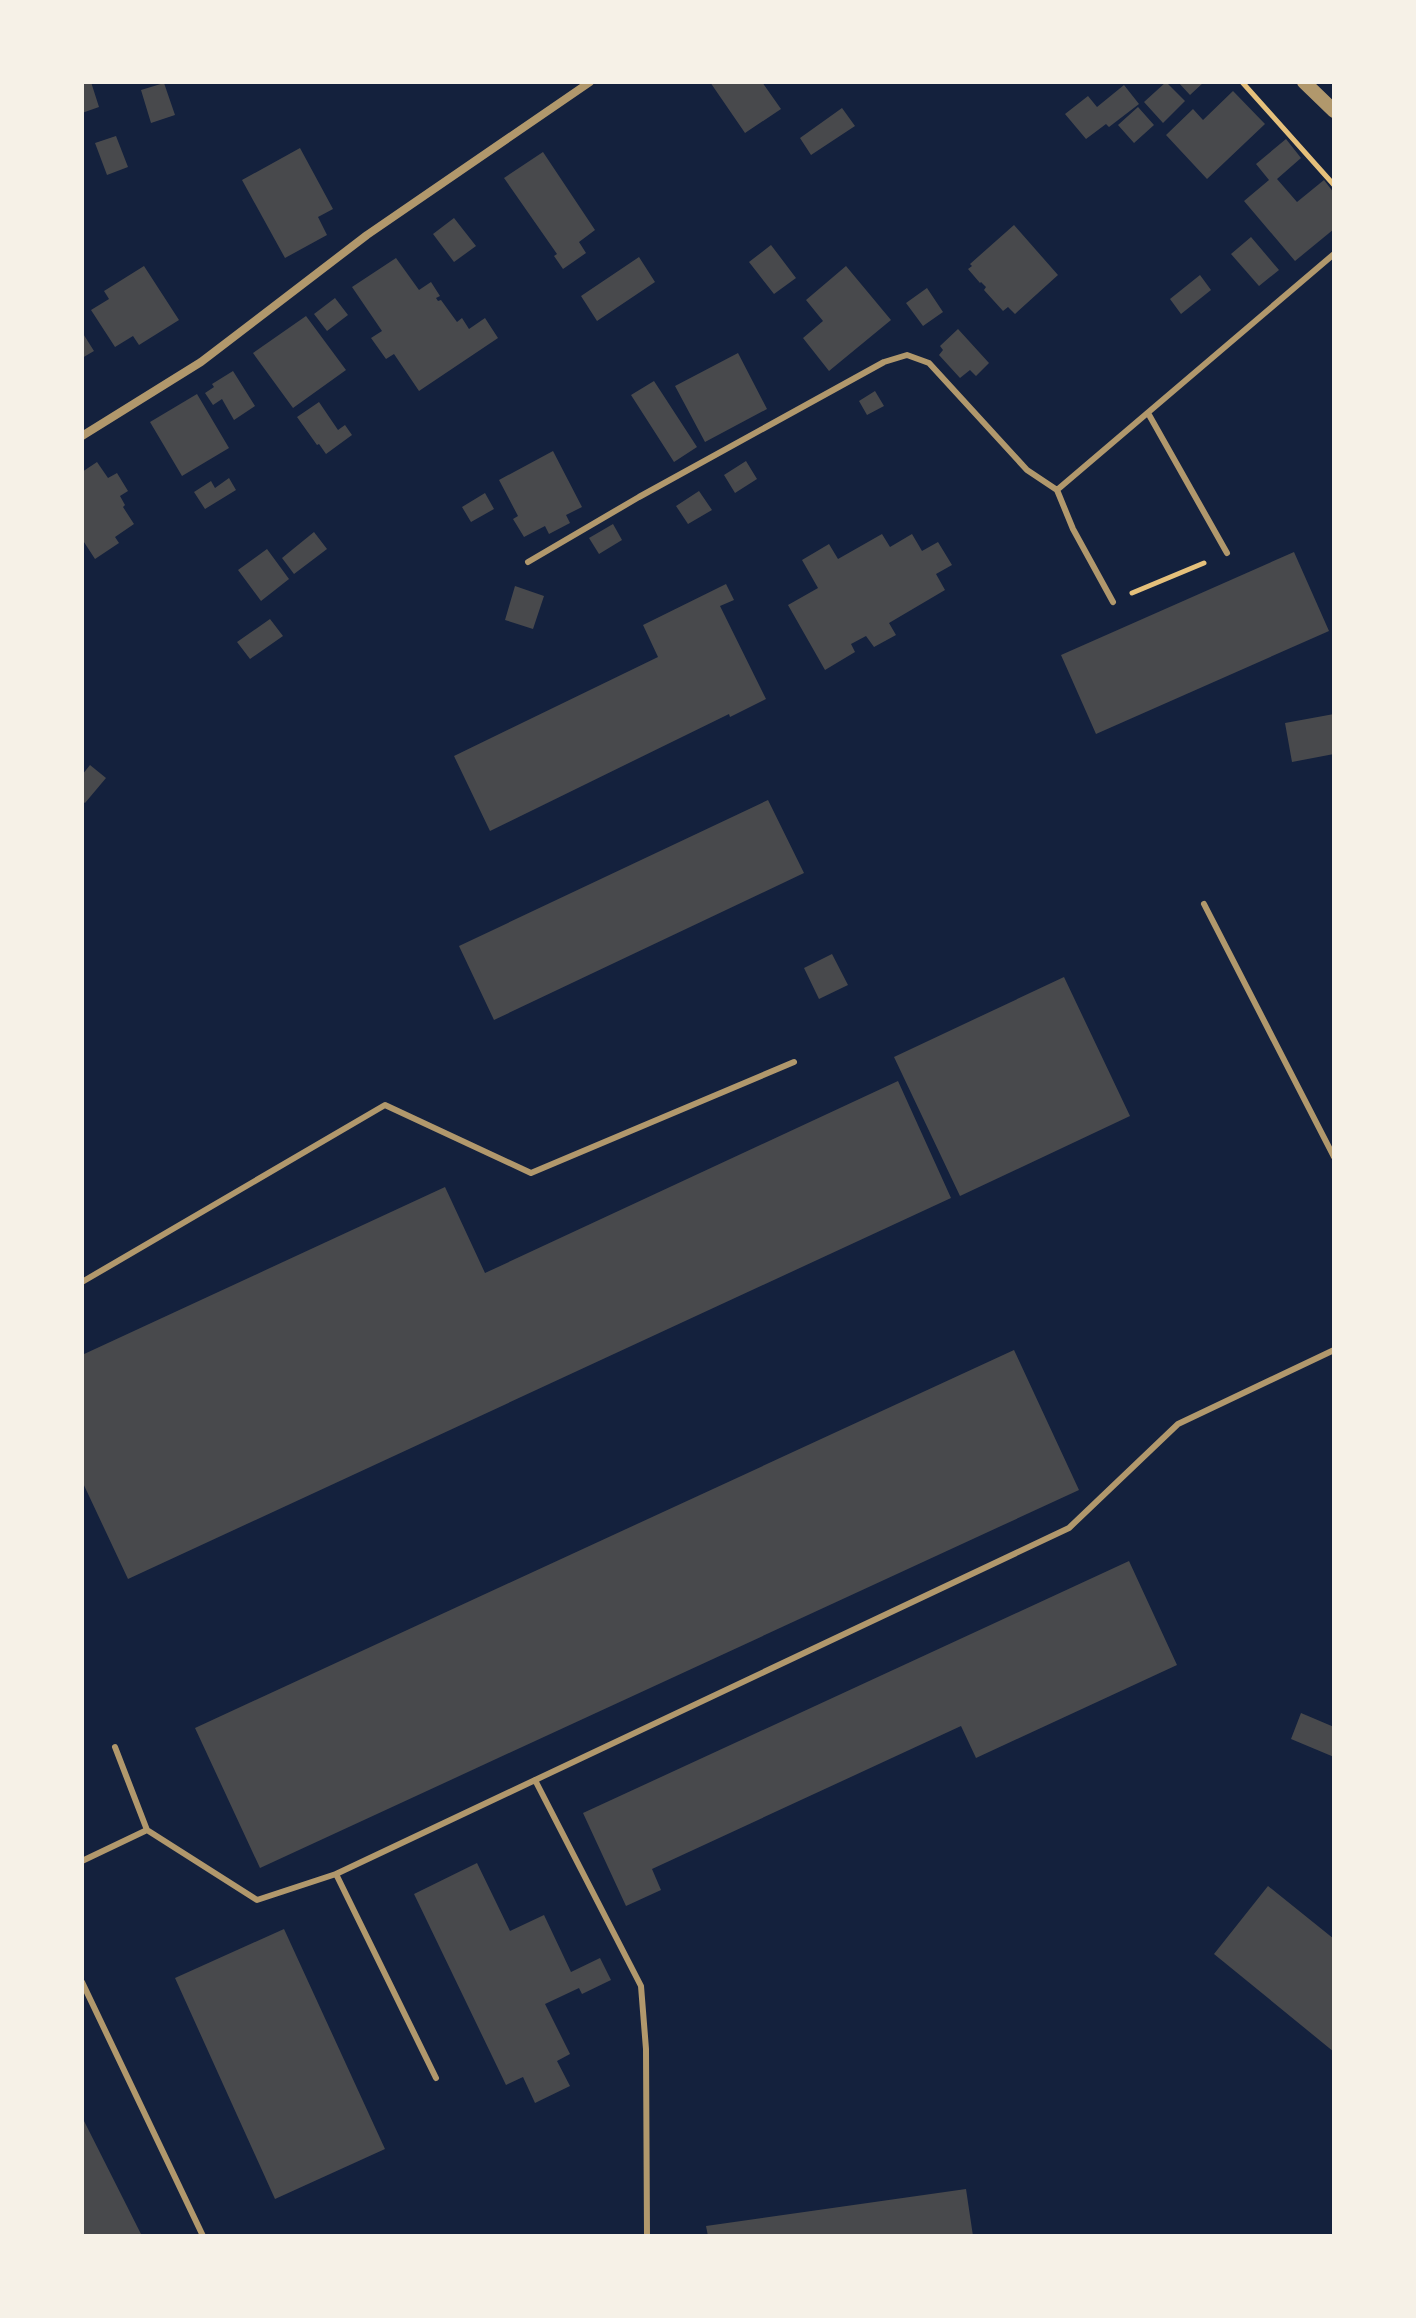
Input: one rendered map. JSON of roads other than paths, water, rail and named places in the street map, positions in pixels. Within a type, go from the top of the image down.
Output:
[{"type":"street","points":[[82,436],[201,362],[367,235],[590,82]]},
{"type":"street","points":[[1304,82],[1334,111]]},
{"type":"lane","points":[[1057,490],[1334,254]]},
{"type":"lane","points":[[528,562],[871,369],[907,355],[929,363],[1027,470],[1057,490],[1073,529],[1113,602]]},
{"type":"lane","points":[[1148,413],[1227,553]]},
{"type":"lane","points":[[1204,904],[1334,1157]]},
{"type":"lane","points":[[82,1282],[385,1105],[531,1173],[794,1062]]},
{"type":"lane","points":[[115,1747],[147,1830],[257,1900],[336,1874],[1069,1528],[1178,1424],[1334,1350]]},
{"type":"lane","points":[[535,1780],[641,1986],[646,2049],[647,2236]]},
{"type":"lane","points":[[82,1861],[147,1830]]},
{"type":"lane","points":[[336,1874],[436,2078]]},
{"type":"lane","points":[[82,1982],[203,2236]]}]
